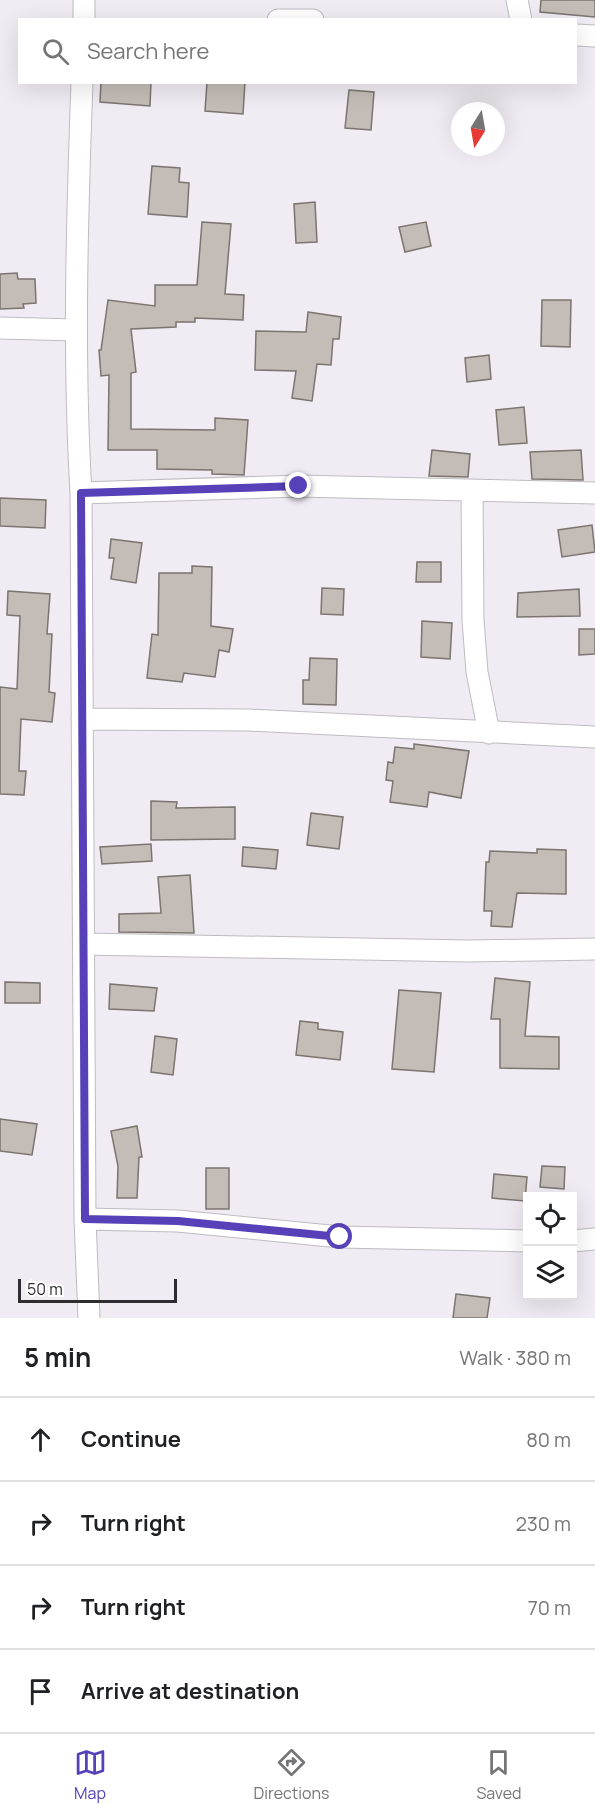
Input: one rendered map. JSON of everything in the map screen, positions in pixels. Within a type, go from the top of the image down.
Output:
[{"type":"street","points":[[84,0],[84,18]]},
{"type":"street","points":[[517,0],[521,18]]},
{"type":"street","points":[[577,35],[595,36]]},
{"type":"street","points":[[82,84],[76,330],[81,493],[85,1219],[88,1318]]},
{"type":"street","points":[[0,328],[76,330]]},
{"type":"street","points":[[81,493],[299,486],[472,492],[595,493]]},
{"type":"street","points":[[472,492],[476,661],[489,733]]},
{"type":"street","points":[[82,719],[248,720],[595,737]]},
{"type":"street","points":[[84,944],[469,951],[595,949]]},
{"type":"street","points":[[85,1219],[187,1222],[330,1237],[523,1241]]},
{"type":"street","points":[[577,1241],[595,1239]]},
{"type":"building","points":[[541,0],[595,0],[595,17],[540,12]]},
{"type":"building","points":[[101,84],[151,84],[150,106],[100,102]]},
{"type":"building","points":[[207,84],[245,84],[243,114],[205,111]]},
{"type":"building","points":[[349,90],[374,92],[371,130],[345,128]]},
{"type":"building","points":[[152,166],[180,168],[179,182],[189,183],[187,217],[148,214]]},
{"type":"building","points":[[315,202],[317,242],[296,243],[294,204]]},
{"type":"building","points":[[202,222],[231,224],[225,294],[244,295],[243,320],[195,318],[195,322],[176,322],[176,327],[131,329],[136,372],[131,373],[131,429],[215,430],[215,418],[248,420],[244,475],[212,474],[212,470],[157,469],[157,450],[108,450],[109,375],[101,376],[99,350],[101,350],[108,300],[155,306],[155,285],[197,285]]},
{"type":"building","points":[[426,222],[431,246],[405,252],[399,227]]},
{"type":"building","points":[[17,273],[18,279],[35,279],[36,303],[23,304],[24,308],[0,309],[0,274]]},
{"type":"building","points":[[542,300],[571,300],[570,347],[541,346]]},
{"type":"building","points":[[308,312],[341,317],[339,339],[333,339],[331,365],[317,364],[312,401],[292,398],[296,371],[255,370],[256,331],[306,332]]},
{"type":"building","points":[[489,355],[491,379],[467,382],[465,358]]},
{"type":"building","points":[[524,407],[527,443],[499,445],[496,410]]},
{"type":"building","points":[[432,450],[470,454],[468,477],[429,476]]},
{"type":"building","points":[[581,450],[583,480],[532,479],[530,452]]},
{"type":"building","points":[[0,498],[46,500],[45,528],[0,526]]},
{"type":"building","points":[[592,525],[595,552],[562,557],[558,530]]},
{"type":"building","points":[[111,539],[142,543],[136,583],[111,579],[114,558],[109,558]]},
{"type":"building","points":[[417,562],[441,562],[441,582],[416,582]]},
{"type":"building","points":[[192,566],[212,567],[211,626],[233,629],[229,652],[219,650],[215,677],[184,673],[182,682],[147,678],[152,634],[158,635],[159,573],[192,573]]},
{"type":"building","points":[[322,588],[344,589],[343,615],[321,614]]},
{"type":"building","points":[[579,589],[580,616],[517,617],[518,593]]},
{"type":"building","points":[[8,591],[50,594],[47,634],[52,634],[49,692],[55,693],[52,722],[21,719],[19,771],[26,771],[24,795],[0,794],[0,687],[17,689],[20,616],[7,615]]},
{"type":"building","points":[[422,621],[452,623],[450,659],[421,657]]},
{"type":"building","points":[[579,629],[595,629],[595,654],[579,655]]},
{"type":"building","points":[[310,658],[337,659],[336,705],[303,704],[303,680],[309,680]]},
{"type":"building","points":[[414,744],[469,751],[461,798],[429,792],[427,807],[390,802],[393,781],[386,780],[388,762],[393,763],[395,747],[414,749]]},
{"type":"building","points":[[151,801],[177,802],[176,808],[235,807],[235,839],[151,840]]},
{"type":"building","points":[[311,813],[343,817],[339,849],[307,845]]},
{"type":"building","points":[[151,844],[152,861],[102,864],[100,847]]},
{"type":"building","points":[[243,847],[278,850],[276,869],[242,866]]},
{"type":"building","points":[[537,849],[566,850],[566,894],[517,893],[512,927],[491,926],[492,911],[484,911],[486,862],[489,862],[490,851],[537,853]]},
{"type":"building","points":[[190,875],[194,933],[119,932],[119,914],[161,913],[158,877]]},
{"type":"building","points":[[495,978],[530,982],[525,1036],[559,1037],[559,1069],[500,1068],[500,1019],[491,1019]]},
{"type":"building","points":[[5,982],[40,983],[40,1003],[5,1003]]},
{"type":"building","points":[[110,984],[157,988],[154,1011],[109,1009]]},
{"type":"building","points":[[399,990],[441,993],[434,1072],[392,1069]]},
{"type":"building","points":[[300,1021],[318,1023],[318,1029],[343,1032],[340,1060],[296,1055]]},
{"type":"building","points":[[155,1036],[177,1039],[173,1075],[151,1072]]},
{"type":"building","points":[[0,1119],[37,1124],[32,1155],[0,1151]]},
{"type":"building","points":[[137,1126],[142,1157],[139,1157],[137,1198],[117,1198],[118,1166],[111,1131]]},
{"type":"building","points":[[542,1166],[565,1167],[564,1189],[540,1187]]},
{"type":"building","points":[[206,1168],[229,1168],[229,1209],[206,1209]]},
{"type":"building","points":[[494,1174],[527,1177],[523,1201],[492,1198]]},
{"type":"building","points":[[456,1294],[490,1298],[487,1318],[453,1318]]},
{"type":"route","points":[[299,486],[81,493],[85,1219],[178,1221],[340,1237]]}]
